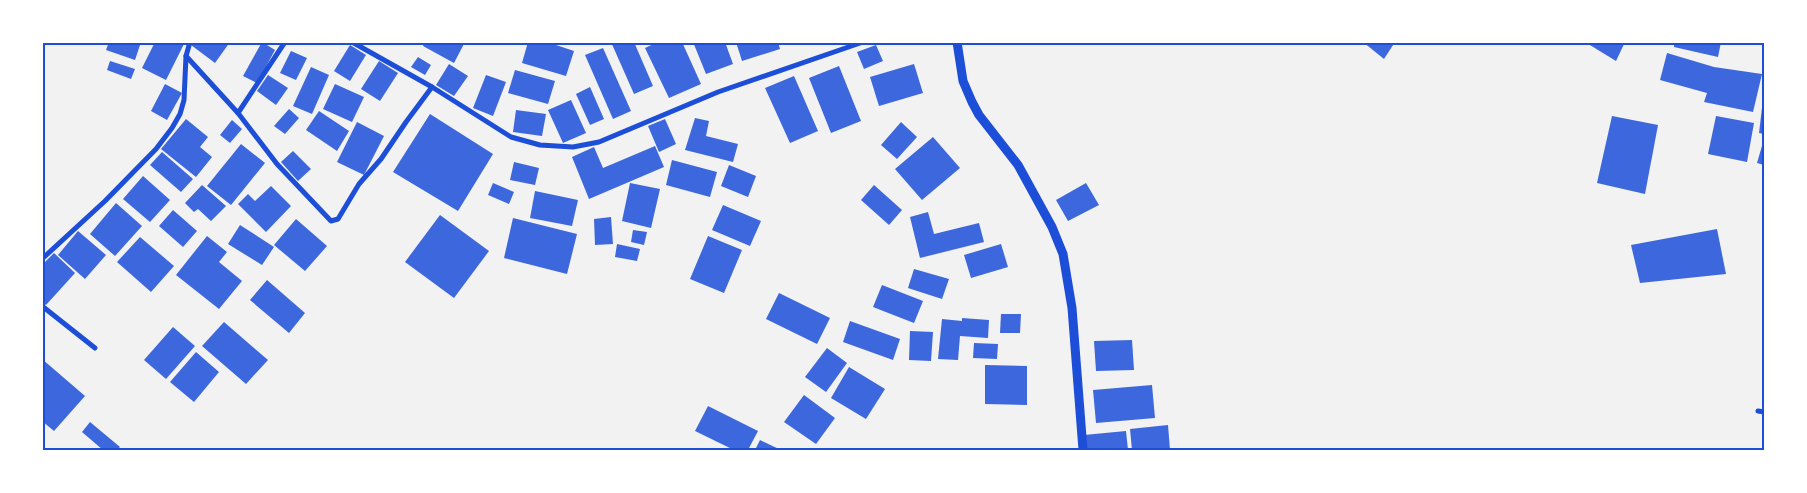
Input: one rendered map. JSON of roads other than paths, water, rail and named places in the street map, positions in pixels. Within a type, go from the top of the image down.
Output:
[{"type":"street","points":[[42,259],[150,156],[172,128],[180,114],[184,100],[186,56],[190,42]]},
{"type":"street","points":[[238,113],[285,42]]},
{"type":"street","points":[[352,42],[432,88],[511,138],[540,145],[573,148],[598,142],[718,92],[863,42]]},
{"type":"street","points":[[956,42],[963,81],[972,102],[979,115],[1022,173],[1052,227],[1064,254],[1072,308],[1083,450]]},
{"type":"street","points":[[186,56],[238,113],[277,164],[331,221],[338,219],[359,184],[382,159],[406,122],[432,88]]},
{"type":"street","points":[[42,306],[95,348]]}]
